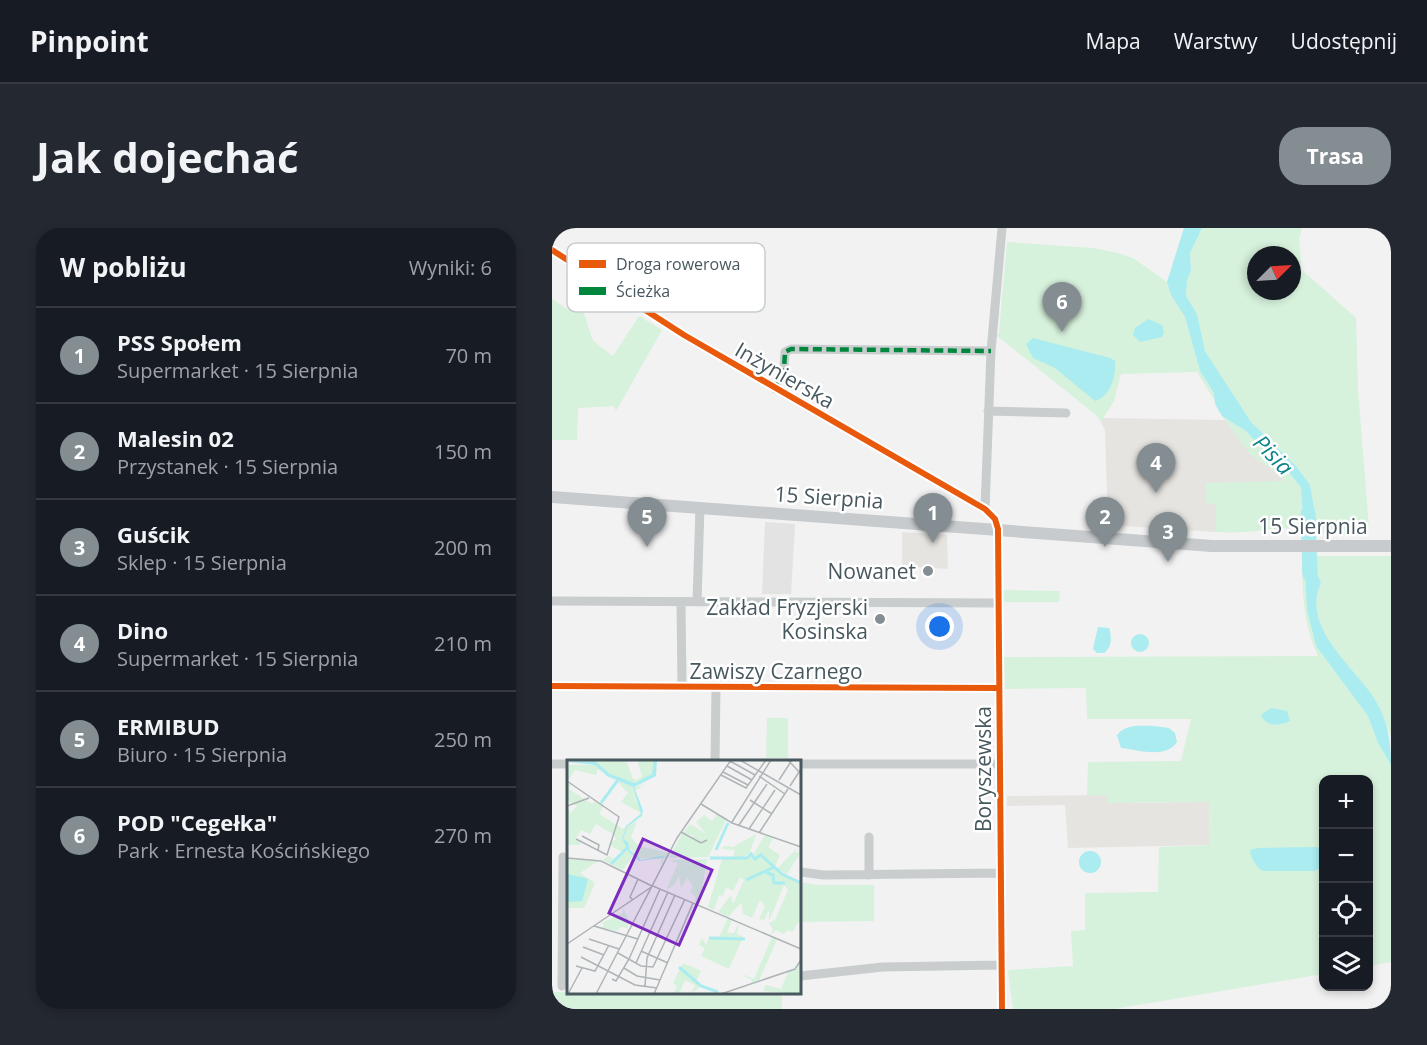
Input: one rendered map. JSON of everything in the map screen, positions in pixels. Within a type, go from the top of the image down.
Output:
[{"type":"main road","name":"15 Sierpnia","points":[[552,497],[1212,546],[1391,546]]},
{"type":"street","points":[[985,509],[991,351],[1002,228]]},
{"type":"street","name":"Inżynierska","points":[[552,250],[567,260]]},
{"type":"street","name":"Inżynierska","points":[[648,312],[775,389],[985,509],[995,519],[998,529]]},
{"type":"street","points":[[775,389],[784,369],[784,352],[788,349],[991,351]]},
{"type":"street","points":[[988,411],[1066,413]]},
{"type":"street","points":[[698,602],[700,507]]},
{"type":"street","name":"Boryszewska","points":[[998,529],[1002,1009]]},
{"type":"street","points":[[552,601],[999,603]]},
{"type":"street","points":[[681,602],[682,687]]},
{"type":"street","name":"Zawiszy Czarnego","points":[[552,686],[999,688]]},
{"type":"street","points":[[715,760],[716,687]]},
{"type":"street","points":[[801,764],[1000,764]]},
{"type":"street","points":[[869,837],[870,875]]},
{"type":"street","points":[[552,857],[566,857],[565,986],[552,986]]},
{"type":"street","points":[[801,872],[819,875],[1000,873]]},
{"type":"street","points":[[801,976],[883,967],[1001,965]]},
{"type":"shaded area","points":[[1103,418],[1226,420],[1250,454],[1281,476],[1284,482],[1216,504],[1216,532],[1108,525],[1105,430],[1101,422]]},
{"type":"shaded area","points":[[765,522],[795,524],[791,594],[762,594]]},
{"type":"shaded area","points":[[902,532],[947,535],[948,569],[902,566]]},
{"type":"shaded area","points":[[1108,795],[1108,803],[1209,802],[1210,845],[1068,848],[1065,805],[1007,806],[1007,796]]},
{"type":"green space","points":[[1202,228],[1302,228],[1300,246],[1247,246],[1247,300],[1301,300],[1301,260],[1302,270],[1356,318],[1358,390],[1369,528],[1367,536],[1319,534],[1310,485],[1295,465],[1251,422],[1205,351],[1197,314],[1186,296],[1187,280],[1191,271],[1190,253]]},
{"type":"green space","points":[[1007,242],[1093,248],[1118,253],[1133,258],[1167,282],[1171,295],[1185,317],[1200,371],[1214,393],[1215,401],[1197,372],[1121,374],[1114,401],[1101,422],[1096,415],[996,335],[999,333]]},
{"type":"green space","points":[[552,299],[567,309],[567,312],[583,312],[593,341],[613,356],[639,316],[662,330],[616,411],[614,406],[578,408],[577,440],[552,440]]},
{"type":"green space","points":[[1222,416],[1246,431],[1301,487],[1304,534],[1300,528],[1216,532],[1216,504],[1205,503],[1206,483],[1284,481],[1281,476],[1250,454]]},
{"type":"green space","points":[[1316,556],[1391,556],[1391,736],[1374,699],[1340,657],[1322,628],[1317,613],[1317,598],[1321,583],[1316,570]]},
{"type":"green space","points":[[1302,570],[1305,570],[1307,610],[1316,646],[1368,716],[1378,743],[1391,765],[1391,962],[1373,965],[1373,775],[1319,775],[1319,975],[1114,1009],[1013,1009],[1008,970],[1073,966],[1071,931],[1085,930],[1085,893],[1158,892],[1159,847],[1210,845],[1209,802],[1108,803],[1108,795],[1087,796],[1088,762],[1181,761],[1191,719],[1087,719],[1086,688],[1005,689],[1004,657],[1318,656],[1310,636]]},
{"type":"green space","points":[[1003,590],[1060,591],[1059,602],[1004,602]]},
{"type":"green space","points":[[767,718],[788,718],[788,758],[766,758]]},
{"type":"green space","points":[[801,882],[816,885],[874,885],[874,921],[801,922]]},
{"type":"green space","points":[[552,992],[567,992],[567,994],[782,994],[782,1009],[552,1009]]},
{"type":"water","points":[[1184,228],[1202,228],[1190,253],[1191,271],[1187,280],[1186,296],[1197,314],[1205,351],[1251,422],[1295,465],[1310,485],[1319,534],[1304,534],[1301,487],[1285,468],[1270,458],[1246,431],[1222,416],[1215,404],[1214,393],[1200,371],[1185,317],[1171,295],[1167,282]]},
{"type":"water","points":[[1148,319],[1162,325],[1164,332],[1162,337],[1140,342],[1133,335],[1135,328]]},
{"type":"water","points":[[1033,338],[1115,361],[1115,373],[1109,390],[1095,401],[1055,368],[1033,358],[1026,344]]},
{"type":"water","points":[[1304,556],[1316,556],[1316,570],[1321,583],[1317,599],[1317,614],[1323,629],[1341,657],[1372,695],[1385,720],[1391,765],[1378,743],[1368,716],[1316,646],[1307,610],[1305,571],[1302,570]]},
{"type":"water","points":[[1098,627],[1109,628],[1110,631],[1110,645],[1104,653],[1097,653],[1093,649]]},
{"type":"water","points":[[1140,634],[1148,639],[1149,643],[1144,651],[1140,652],[1132,647],[1131,643],[1136,635]]},
{"type":"water","points":[[1271,708],[1287,711],[1290,721],[1282,724],[1266,722],[1261,715]]},
{"type":"water","points":[[1134,726],[1169,728],[1175,733],[1177,742],[1172,747],[1159,752],[1121,748],[1117,735],[1121,731]]},
{"type":"water","points":[[1317,847],[1319,849],[1319,869],[1314,871],[1263,871],[1251,856],[1250,850]]},
{"type":"water","points":[[1090,851],[1100,858],[1101,862],[1094,872],[1090,873],[1080,866],[1079,862],[1086,852]]},
{"type":"waterway","name":"Pisia","points":[[1308,514],[1310,574]]},
{"type":"marked path","points":[[775,389],[784,369],[785,352],[791,349],[991,351]]},
{"type":"cycle path","points":[[552,250],[567,260]]},
{"type":"cycle path","points":[[648,312],[684,335],[985,509],[995,519],[998,529],[1002,1009]]},
{"type":"cycle path","points":[[552,686],[999,688]]},
{"type":"place","name":"POD \"Cegełka\"","points":[[1062,332]]},
{"type":"place","name":"Dino","points":[[1156,493]]},
{"type":"place","name":"PSS Społem","points":[[933,543]]},
{"type":"place","name":"ERMIBUD","points":[[647,547]]},
{"type":"place","name":"Malesin 02","points":[[1105,547]]},
{"type":"place","name":"Guścik","points":[[1168,562]]},
{"type":"place","name":"Nowanet","points":[[928,571]]},
{"type":"place","name":"Zakład Fryzjerski Kosinska","points":[[880,619]]}]
